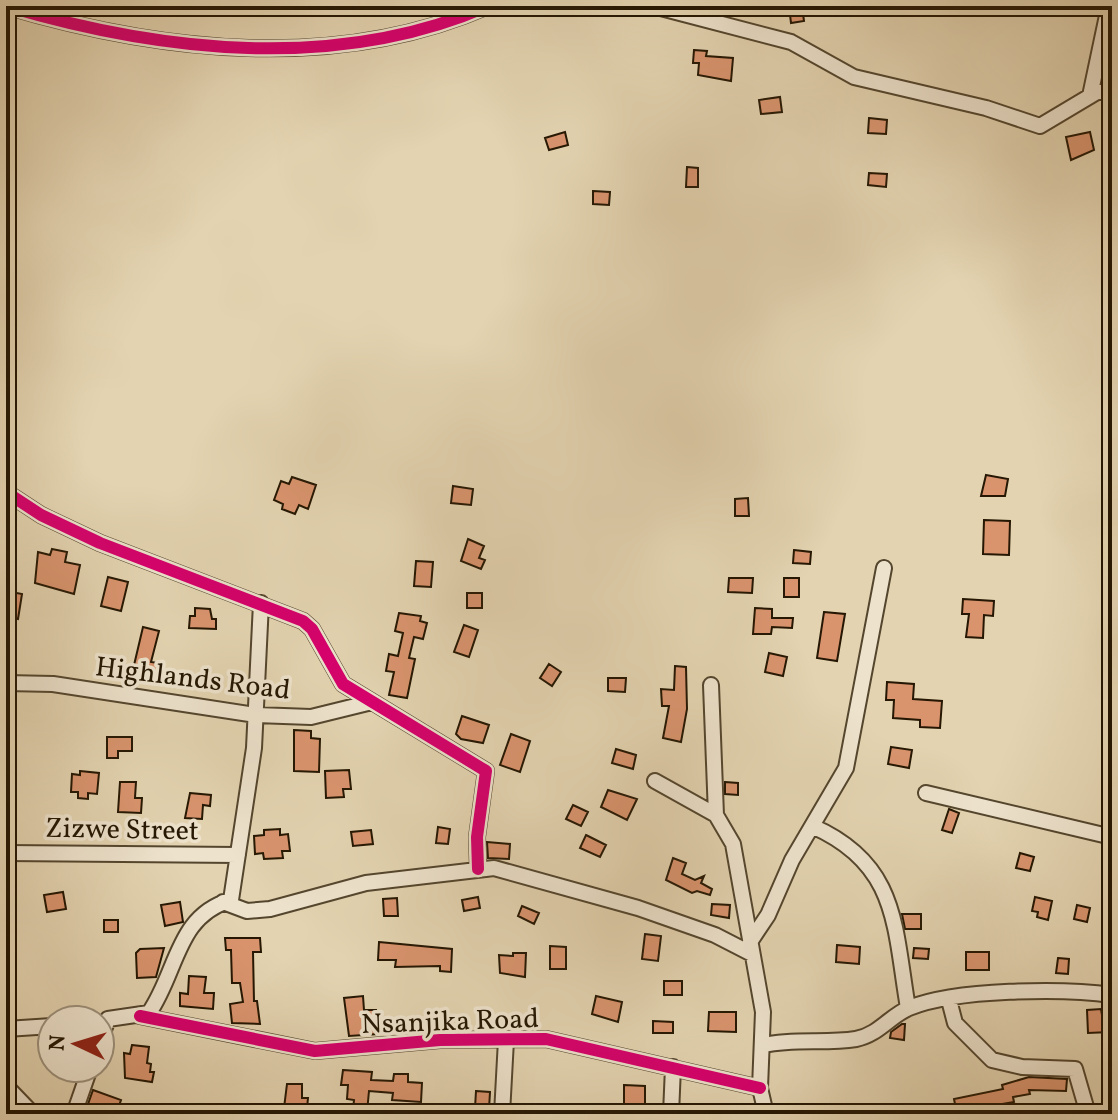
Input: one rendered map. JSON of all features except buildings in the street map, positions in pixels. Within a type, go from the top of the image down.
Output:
[{"type":"street","points":[[6,6],[132,35],[237,48],[321,48],[443,26],[488,6]]},
{"type":"street","points":[[653,6],[791,42],[854,77],[986,108],[1040,126],[1090,96],[1112,92]]},
{"type":"street","points":[[1090,96],[1109,6]]},
{"type":"street","points":[[6,492],[41,515],[100,543],[261,603],[309,625],[343,684],[486,771],[477,837],[478,869]]},
{"type":"street","points":[[751,948],[792,860],[840,782],[849,759],[884,568]]},
{"type":"street","points":[[140,1016],[149,1013],[157,1001],[195,920],[205,909],[231,900],[250,780],[261,603]]},
{"type":"street","name":"Highlands Road","points":[[6,683],[53,684],[256,715],[311,717],[372,702]]},
{"type":"street","points":[[711,685],[716,815],[733,844],[763,1012],[760,1088],[766,1114]]},
{"type":"street","points":[[655,781],[716,815]]},
{"type":"street","points":[[926,793],[1112,837]]},
{"type":"street","points":[[812,826],[857,852],[881,886],[895,925],[908,1008]]},
{"type":"street","name":"Zizwe Street","points":[[6,853],[238,855]]},
{"type":"street","points":[[223,902],[247,911],[270,909],[298,904],[355,885],[478,869],[510,871],[638,908],[751,948]]},
{"type":"street","points":[[764,1045],[799,1039],[866,1036],[908,1008],[949,1000],[1062,990],[1112,995]]},
{"type":"street","points":[[949,1000],[955,1023],[992,1060],[1022,1067],[1075,1069],[1088,1114]]},
{"type":"street","name":"Nsanjika Road","points":[[116,1019],[140,1016],[315,1051],[440,1040],[546,1039],[760,1088]]},
{"type":"street","points":[[6,1029],[36,1027]]},
{"type":"street","points":[[502,1114],[506,1040]]},
{"type":"street","points":[[671,1114],[673,1067]]},
{"type":"street","points":[[74,1114],[84,1084]]},
{"type":"street","points":[[6,1086],[33,1114]]},
{"type":"street","points":[[1102,1114],[1112,1112]]},
{"type":"cycle path","points":[[6,6],[125,35],[187,44],[248,48],[310,47],[371,40],[430,27],[488,6]]},
{"type":"cycle path","points":[[6,492],[41,515],[100,543],[303,621],[312,629],[343,684],[486,771],[477,837],[478,869]]},
{"type":"cycle path","points":[[140,1016],[315,1051],[440,1040],[546,1039],[760,1088]]}]
